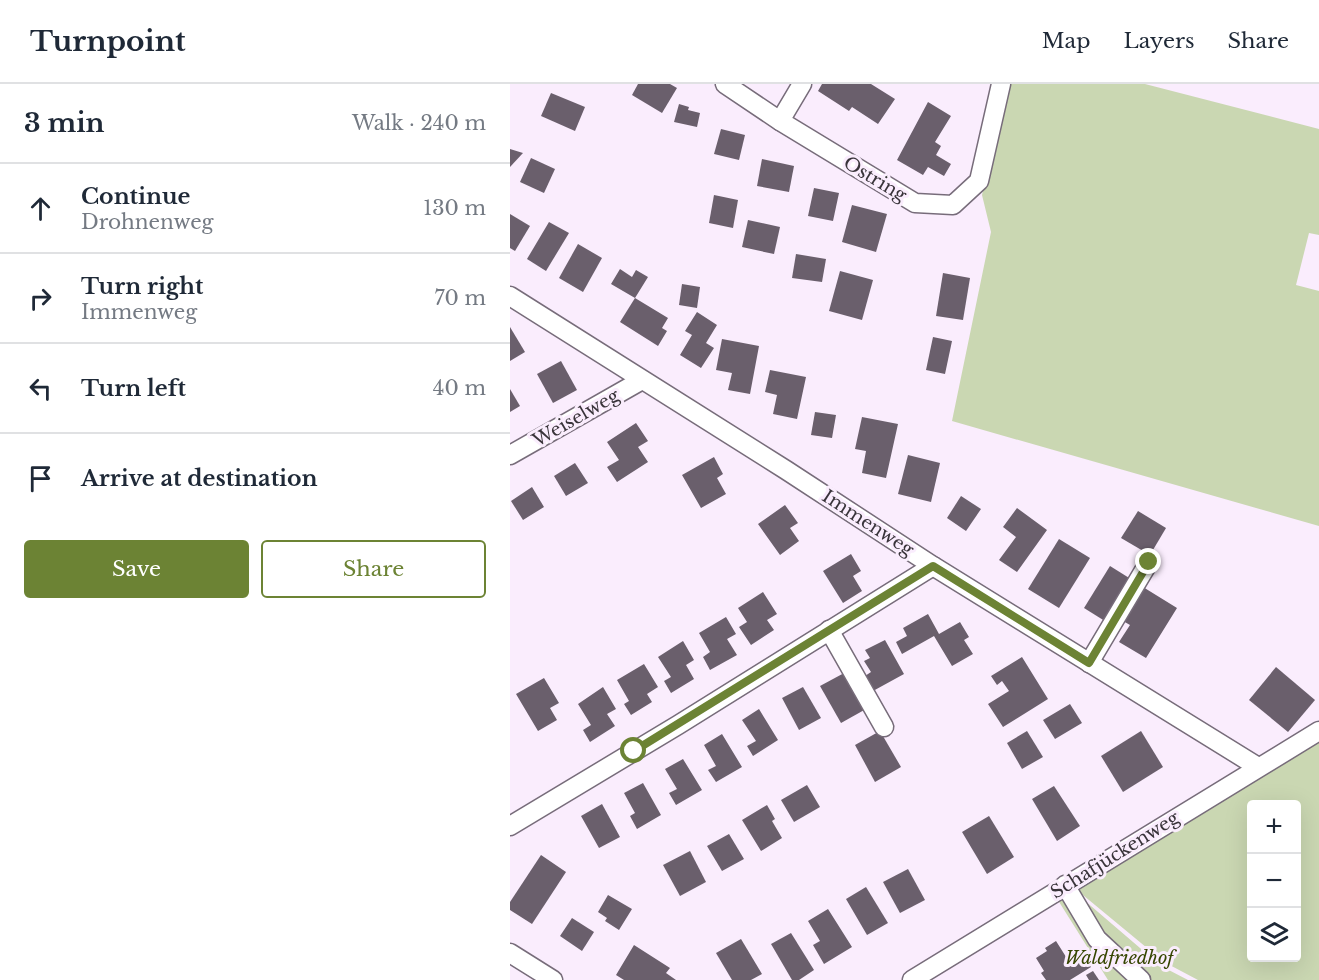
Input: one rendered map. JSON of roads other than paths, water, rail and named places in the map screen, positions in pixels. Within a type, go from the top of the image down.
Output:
[{"type":"street","name":"Ostring","points":[[725,84],[780,121],[915,203],[953,204],[979,182],[1001,84]]},
{"type":"street","points":[[780,121],[802,84]]},
{"type":"street","name":"Immenweg","points":[[510,296],[786,470],[933,566],[1258,767]]},
{"type":"street","name":"Weiselweg","points":[[510,455],[642,380]]},
{"type":"street","points":[[1089,663],[1149,562]]},
{"type":"street","points":[[510,826],[933,566]]},
{"type":"street","points":[[829,630],[884,727]]},
{"type":"street","name":"Schafjückenweg","points":[[912,980],[1319,730]]},
{"type":"street","points":[[1065,885],[1097,939],[1142,980]]},
{"type":"street","points":[[510,953],[553,980]]},
{"type":"park label","name":"Waldfriedhof","points":[[1119,958]]}]
